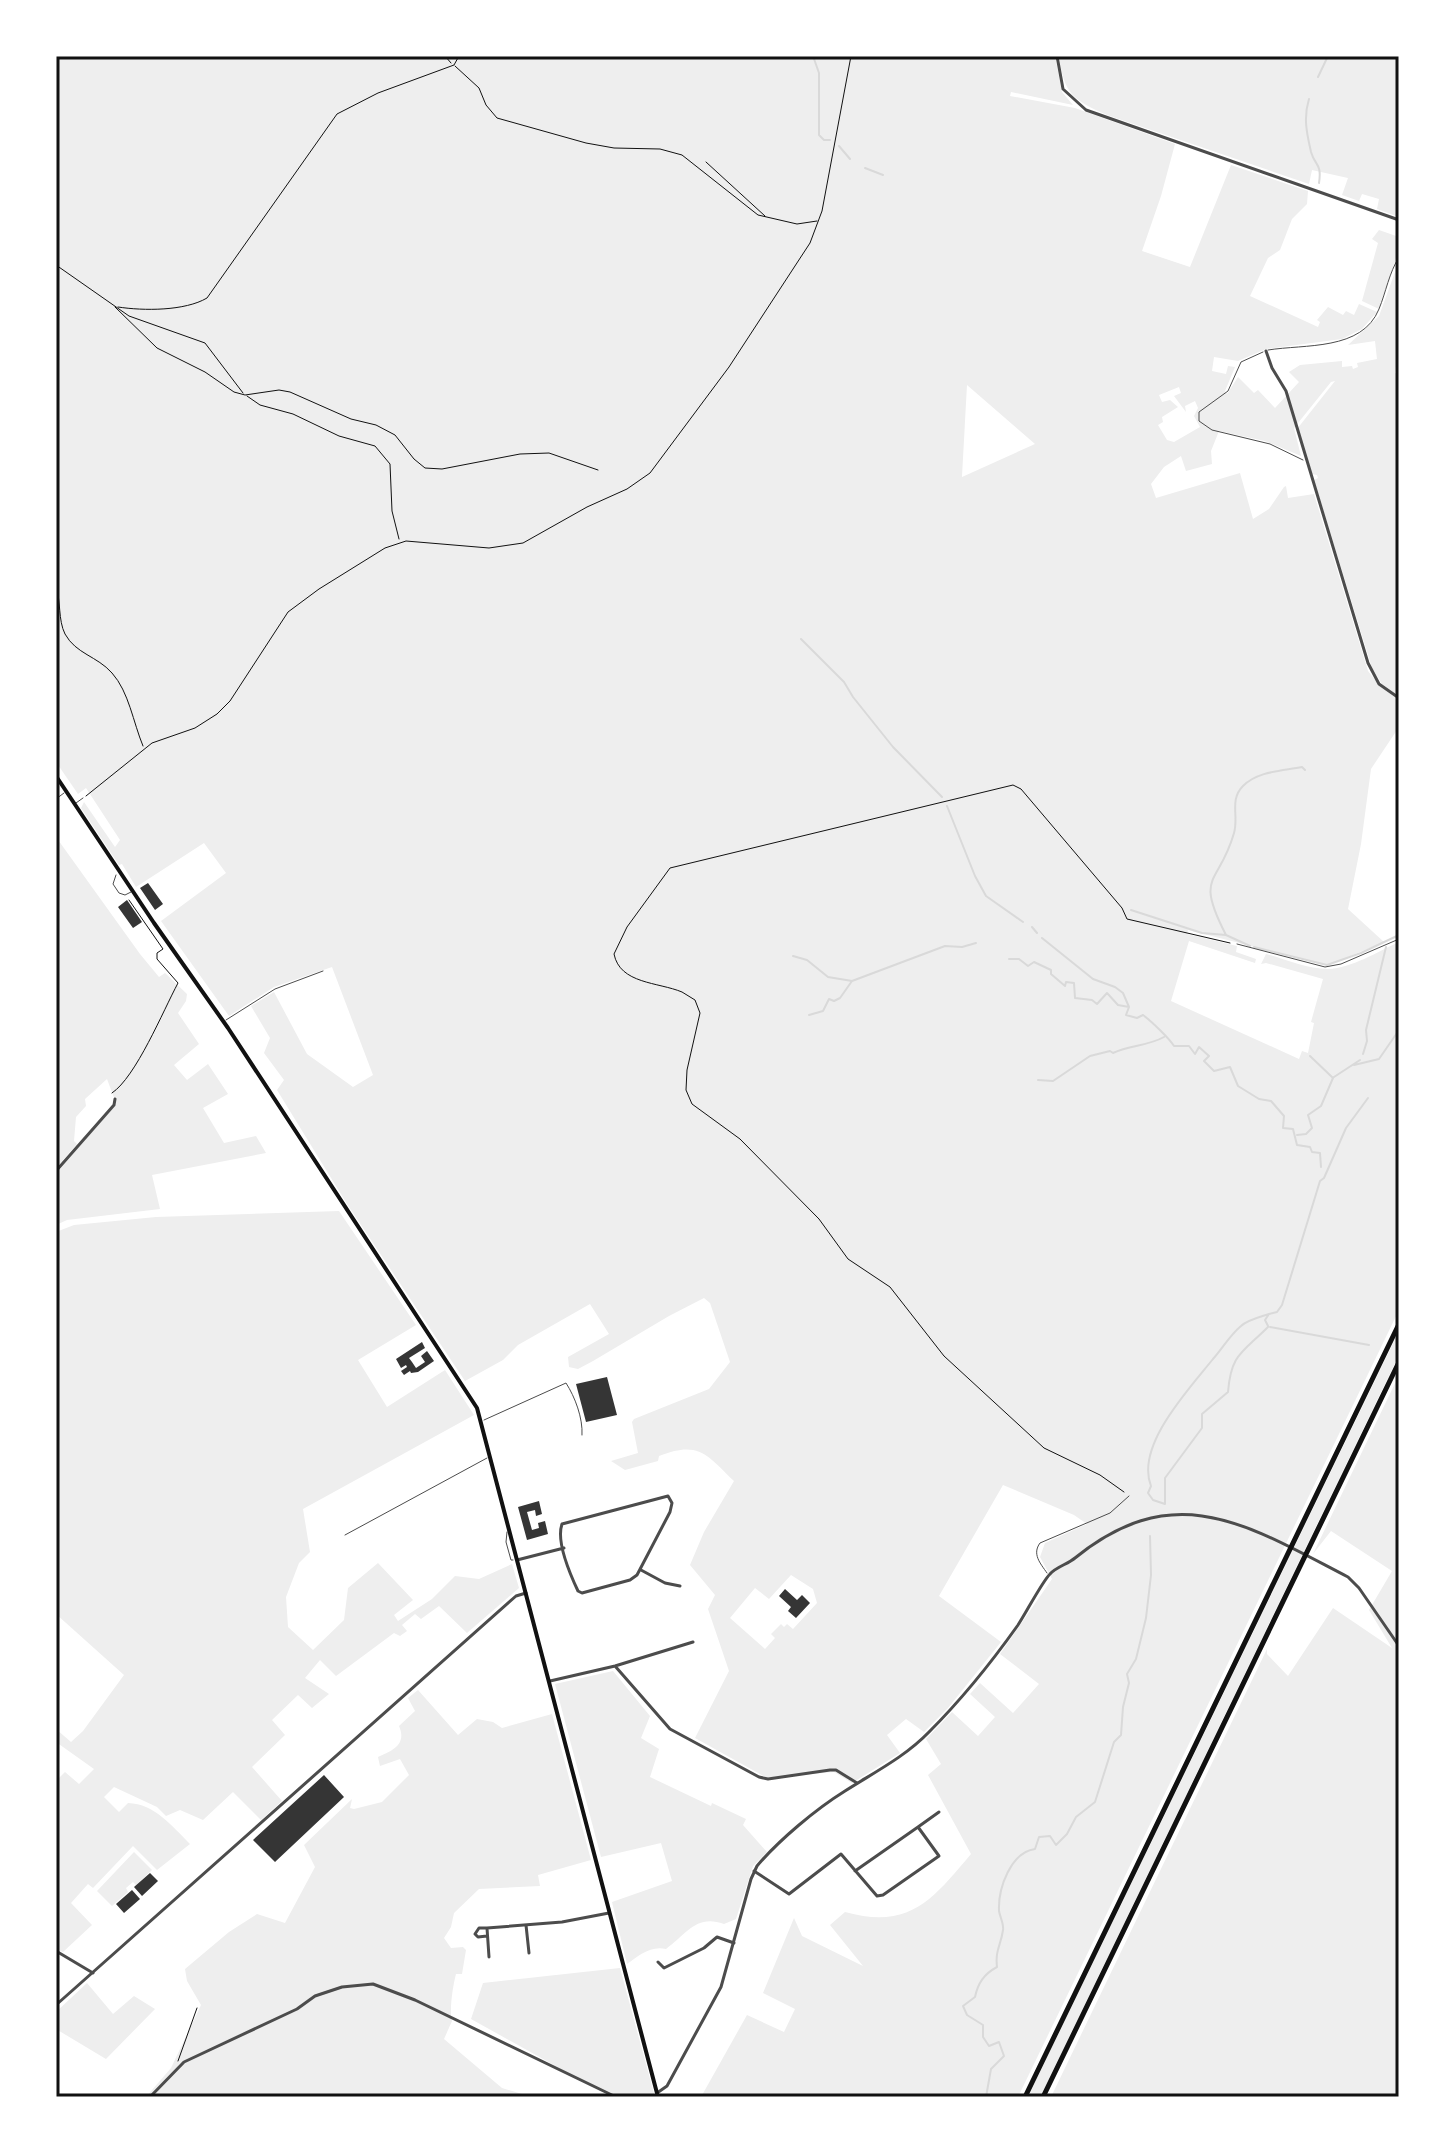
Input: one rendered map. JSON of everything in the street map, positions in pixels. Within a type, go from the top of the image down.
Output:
[{"type":"highway","points":[[1025,2097],[1399,1324]]},
{"type":"highway","points":[[1043,2097],[1399,1362]]},
{"type":"main road","points":[[56,776],[224,1021],[471,1397],[481,1421],[509,1526],[657,2095]]},
{"type":"street","points":[[1057,56],[1063,89],[1086,110],[1399,220]]},
{"type":"street","points":[[1266,351],[1286,391],[1368,663],[1379,684],[1399,698]]},
{"type":"street","points":[[56,1171],[114,1105],[115,1099]]},
{"type":"street","points":[[668,1496],[672,1499],[670,1512],[641,1570],[630,1580],[582,1593],[575,1587],[560,1530],[562,1524],[668,1496]]},
{"type":"street","points":[[657,2095],[667,2086],[721,1987],[754,1871],[777,1846],[824,1806],[925,1737],[1000,1650],[1048,1575],[1111,1533],[1163,1515],[1209,1515],[1268,1537],[1348,1577],[1399,1646]]},
{"type":"street","points":[[517,1560],[564,1548]]},
{"type":"street","points":[[641,1570],[665,1583],[680,1586]]},
{"type":"street","points":[[56,2005],[516,1596],[526,1593]]},
{"type":"street","points":[[550,1681],[615,1666],[693,1642]]},
{"type":"street","points":[[615,1666],[670,1729],[759,1777],[768,1779],[836,1770],[857,1783]]},
{"type":"street","points":[[855,1871],[939,1812]]},
{"type":"street","points":[[754,1871],[789,1894],[841,1854],[877,1896],[890,1892],[939,1856],[918,1827]]},
{"type":"street","points":[[488,1936],[478,1937],[475,1934],[479,1928],[562,1922],[610,1913]]},
{"type":"street","points":[[526,1924],[529,1953]]},
{"type":"street","points":[[487,1928],[489,1957]]},
{"type":"street","points":[[658,1962],[664,1968],[704,1948],[717,1937],[734,1943]]},
{"type":"street","points":[[56,1951],[93,1973]]},
{"type":"street","points":[[150,2097],[179,2066],[297,2009],[315,1996],[342,1987],[373,1984],[415,2000],[616,2097]]},
{"type":"lane","points":[[1306,461],[1270,444],[1212,430],[1199,421],[1199,412],[1228,391],[1241,362],[1266,351],[1342,341],[1370,325],[1399,257]]},
{"type":"lane","points":[[56,799],[66,791]]},
{"type":"lane","points":[[74,804],[83,798]]},
{"type":"lane","points":[[116,875],[113,884],[119,893],[125,895],[134,890]]},
{"type":"lane","points":[[1237,944],[1325,967],[1341,964],[1399,939]]},
{"type":"lane","points":[[224,1021],[275,989],[323,971]]},
{"type":"lane","points":[[481,1421],[566,1383],[579,1414],[582,1435]]},
{"type":"lane","points":[[345,1535],[490,1457]]},
{"type":"lane","points":[[1048,1575],[1036,1552],[1040,1543],[1110,1513],[1129,1496]]},
{"type":"path","points":[[445,56],[479,88],[486,105],[497,118],[586,143],[614,148],[660,149],[682,155],[758,215],[797,224],[819,221]]},
{"type":"path","points":[[115,307],[153,310],[207,298],[337,114],[378,93],[454,65],[459,56]]},
{"type":"path","points":[[83,798],[143,749],[160,739],[204,724],[217,714],[230,701],[288,612],[385,548],[400,541],[489,548],[523,543],[639,481],[665,455],[729,367],[803,256],[819,221],[851,56]]},
{"type":"path","points":[[706,162],[767,218]]},
{"type":"path","points":[[56,265],[115,307],[142,321],[205,343],[245,395]]},
{"type":"path","points":[[115,307],[157,348],[205,372],[234,392],[260,405],[293,414],[326,431],[375,446],[390,464],[392,511],[400,541]]},
{"type":"path","points":[[245,395],[279,390],[290,392],[351,419],[376,425],[395,435],[414,459],[431,469],[520,454],[549,453],[598,470]]},
{"type":"path","points":[[56,586],[66,635],[75,648],[112,673],[127,700],[143,749]]},
{"type":"path","points":[[1129,1496],[1100,1475],[1044,1448],[944,1356],[890,1287],[848,1259],[819,1219],[740,1139],[692,1104],[686,1082],[699,1006],[682,992],[629,977],[618,967],[614,954],[627,927],[670,868],[705,862],[1013,785],[1021,789],[1042,812],[1122,908],[1127,919],[1237,944]]},
{"type":"path","points":[[115,1099],[112,1093],[122,1086],[178,983],[157,959],[157,953],[163,949],[125,895]]},
{"type":"path","points":[[179,2066],[178,2059],[197,2008]]},
{"type":"shaded area","points":[[56,56],[1055,56],[1062,92],[1073,105],[1011,92],[1010,96],[1075,108],[1175,144],[1142,251],[1190,267],[1231,165],[1308,191],[1307,204],[1292,219],[1280,250],[1268,258],[1250,296],[1318,327],[1320,322],[1317,320],[1328,307],[1343,315],[1346,311],[1354,315],[1359,304],[1377,312],[1362,329],[1342,339],[1266,349],[1238,361],[1214,357],[1212,371],[1226,374],[1228,366],[1235,367],[1225,391],[1227,394],[1238,377],[1254,393],[1258,390],[1275,408],[1299,382],[1289,372],[1300,365],[1342,361],[1342,367],[1352,366],[1353,369],[1358,367],[1357,363],[1377,359],[1375,341],[1348,345],[1379,316],[1399,261],[1399,346],[1395,373],[1399,374],[1399,696],[1382,684],[1372,668],[1314,480],[1318,478],[1312,474],[1297,429],[1335,381],[1294,428],[1301,456],[1265,441],[1219,431],[1211,451],[1212,464],[1186,471],[1181,456],[1164,467],[1151,484],[1156,498],[1240,473],[1253,519],[1269,509],[1286,486],[1288,498],[1314,494],[1368,671],[1380,686],[1399,699],[1399,727],[1371,769],[1348,909],[1384,942],[1331,964],[1323,964],[1188,930],[1187,934],[1237,946],[1236,952],[1256,959],[1255,963],[1189,941],[1171,1001],[1299,1059],[1302,1051],[1308,1053],[1314,1023],[1311,1022],[1323,979],[1261,964],[1266,954],[1304,966],[1328,969],[1355,963],[1399,942],[1399,1310],[1018,2097],[701,2097],[747,2015],[784,2032],[795,2009],[763,1993],[794,1918],[802,1936],[863,1966],[830,1925],[845,1912],[887,1917],[918,1907],[944,1885],[971,1854],[928,1775],[941,1764],[926,1739],[952,1712],[978,1736],[995,1717],[970,1694],[980,1683],[1013,1713],[1039,1684],[1000,1654],[1052,1579],[1040,1557],[1045,1543],[1087,1524],[1074,1515],[1003,1485],[939,1596],[1001,1642],[948,1708],[924,1732],[906,1719],[887,1735],[900,1753],[852,1783],[834,1772],[767,1778],[695,1738],[729,1671],[708,1609],[715,1595],[690,1565],[704,1532],[734,1481],[709,1457],[693,1450],[673,1451],[659,1456],[658,1461],[625,1470],[611,1461],[638,1453],[634,1419],[709,1389],[730,1362],[710,1303],[704,1298],[578,1369],[569,1367],[568,1357],[609,1334],[590,1304],[518,1345],[503,1360],[465,1381],[347,1204],[277,1090],[284,1080],[264,1053],[270,1038],[251,1006],[274,992],[307,1054],[353,1087],[373,1075],[332,967],[274,987],[229,1016],[161,921],[226,873],[204,843],[136,887],[81,808],[84,802],[115,847],[120,840],[86,788],[78,794],[56,762]],"holes":[[[967,385],[1035,444],[962,477]],[[1179,387],[1181,393],[1174,396],[1186,412],[1185,406],[1195,401],[1198,408],[1194,416],[1200,427],[1174,442],[1167,440],[1158,425],[1163,422],[1162,417],[1178,407],[1170,400],[1162,402],[1159,395]],[[791,1575],[813,1589],[817,1603],[793,1629],[781,1624],[771,1634],[775,1638],[765,1649],[730,1618],[755,1588],[769,1599]]]},
{"type":"shaded area","points":[[1059,56],[1399,56],[1399,217],[1377,209],[1379,199],[1362,194],[1359,201],[1342,195],[1348,178],[1312,170],[1309,184],[1095,110],[1078,100],[1067,87]]},
{"type":"shaded area","points":[[1379,230],[1399,237],[1394,264],[1379,309],[1362,301],[1378,243],[1372,239]]},
{"type":"shaded area","points":[[56,837],[159,977],[165,973],[187,994],[178,1013],[199,1044],[174,1065],[187,1080],[208,1064],[228,1094],[203,1108],[224,1143],[256,1136],[266,1153],[152,1175],[160,1209],[67,1220],[56,1225],[56,1174],[116,1103],[107,1079],[85,1099],[86,1106],[76,1117],[74,1141],[77,1144],[56,1168]]},
{"type":"shaded area","points":[[339,1211],[416,1325],[358,1360],[387,1407],[445,1370],[474,1415],[303,1509],[310,1552],[299,1563],[286,1597],[288,1627],[313,1650],[344,1620],[348,1588],[378,1563],[413,1600],[394,1615],[398,1621],[432,1599],[455,1576],[479,1579],[512,1564],[519,1588],[467,1633],[439,1606],[421,1619],[415,1614],[402,1625],[407,1631],[400,1636],[394,1633],[336,1676],[320,1660],[305,1678],[329,1694],[312,1708],[298,1695],[272,1720],[285,1735],[252,1767],[282,1801],[261,1820],[233,1792],[203,1820],[180,1810],[166,1816],[157,1807],[114,1787],[104,1797],[119,1812],[128,1803],[147,1807],[190,1844],[157,1870],[133,1846],[93,1888],[88,1884],[71,1903],[92,1925],[63,1952],[56,1949],[56,1781],[65,1772],[79,1784],[94,1769],[56,1742],[56,1729],[71,1742],[83,1731],[124,1675],[56,1614],[56,1232],[74,1225],[156,1217]]},
{"type":"shaded area","points":[[1399,1331],[1399,1355],[1040,2097],[1028,2097]]},
{"type":"shaded area","points":[[1399,1375],[1399,2097],[1051,2097],[1267,1649],[1267,1654],[1288,1676],[1333,1608],[1392,1648],[1369,1610],[1392,1571],[1331,1531],[1313,1554]]},
{"type":"shaded area","points":[[613,1671],[650,1716],[641,1738],[659,1749],[650,1777],[746,1819],[743,1825],[767,1852],[753,1866],[736,1919],[724,1924],[699,1924],[666,1949],[650,1950],[627,1964],[612,1902],[672,1881],[661,1843],[601,1857],[555,1684]]},
{"type":"shaded area","points":[[418,1690],[458,1735],[477,1719],[493,1722],[502,1728],[552,1714],[591,1860],[538,1875],[540,1886],[479,1889],[454,1913],[451,1927],[444,1938],[451,1948],[463,1947],[466,1950],[462,1974],[456,1974],[452,2021],[444,2039],[502,2088],[532,2097],[146,2097],[171,2068],[201,2005],[187,1981],[185,1969],[229,1932],[257,1914],[285,1923],[315,1867],[304,1845],[352,1799],[350,1808],[354,1809],[382,1802],[409,1775],[400,1759],[380,1766],[378,1757],[400,1742],[399,1726],[415,1711],[408,1698]]},
{"type":"shaded area","points":[[134,1852],[152,1870],[136,1885],[133,1882],[126,1888],[128,1892],[112,1906],[97,1891]]},
{"type":"shaded area","points":[[620,1968],[655,2097],[618,2097],[471,2019],[483,1983]]},
{"type":"shaded area","points":[[87,1983],[113,2014],[134,1996],[155,2009],[106,2059],[56,2029],[56,2012]]},
{"type":"building","points":[[148,883],[163,904],[155,910],[140,888]]},
{"type":"building","points":[[127,900],[142,922],[133,928],[118,907]]},
{"type":"building","points":[[422,1342],[425,1348],[409,1358],[416,1368],[425,1362],[421,1356],[427,1351],[434,1361],[418,1372],[410,1371],[404,1375],[401,1371],[406,1365],[401,1368],[396,1359]]},
{"type":"building","points":[[607,1377],[617,1415],[586,1422],[576,1384]]},
{"type":"building","points":[[539,1501],[542,1514],[536,1516],[535,1510],[527,1512],[532,1530],[545,1521],[548,1534],[527,1540],[518,1507]]},
{"type":"building","points":[[785,1589],[797,1600],[802,1595],[810,1603],[796,1618],[788,1611],[791,1607],[779,1596]]},
{"type":"building","points":[[324,1775],[344,1797],[275,1862],[253,1840]]},
{"type":"building","points":[[150,1873],[158,1881],[142,1896],[134,1887]]},
{"type":"building","points":[[132,1890],[140,1899],[124,1913],[116,1904]]},
{"type":"waterway","points":[[813,56],[819,73],[819,135],[824,140],[830,140]]},
{"type":"waterway","points":[[1318,77],[1328,56]]},
{"type":"waterway","points":[[1309,99],[1306,126],[1311,152],[1319,168],[1319,183]]},
{"type":"waterway","points":[[839,146],[850,159]]},
{"type":"waterway","points":[[865,168],[883,175]]},
{"type":"waterway","points":[[801,639],[844,682],[893,747],[942,797]]},
{"type":"waterway","points":[[1250,946],[1226,935],[1212,900],[1212,881],[1234,833],[1236,797],[1243,786],[1256,777],[1302,767],[1305,770]]},
{"type":"waterway","points":[[947,806],[986,896],[1023,922]]},
{"type":"waterway","points":[[1131,910],[1202,933],[1226,935]]},
{"type":"waterway","points":[[1032,927],[1037,933]]},
{"type":"waterway","points":[[1254,947],[1327,965],[1399,935]]},
{"type":"waterway","points":[[1042,938],[1093,979],[1123,993],[1129,1007]]},
{"type":"waterway","points":[[793,956],[807,960],[828,977],[852,981],[945,946],[962,947],[976,943]]},
{"type":"waterway","points":[[1363,1054],[1386,947]]},
{"type":"waterway","points":[[1009,959],[1019,959],[1028,966],[1034,962],[1051,970],[1051,974],[1065,986],[1066,982],[1074,983],[1075,998],[1092,1000],[1097,1004],[1107,993],[1118,1005],[1129,1007],[1126,1015],[1137,1018],[1143,1015],[1174,1046],[1189,1046],[1195,1054],[1199,1047],[1209,1056],[1204,1061],[1214,1071],[1230,1067],[1238,1086],[1259,1099],[1271,1101],[1284,1116],[1283,1128],[1293,1129],[1297,1145],[1320,1153],[1321,1167]]},
{"type":"waterway","points":[[809,1015],[823,1011],[829,999],[834,1001],[840,998],[852,981]]},
{"type":"waterway","points":[[1354,1065],[1379,1059],[1399,1030]]},
{"type":"waterway","points":[[1038,1080],[1053,1081],[1090,1056],[1113,1053],[1164,1037]]},
{"type":"waterway","points":[[1297,1135],[1306,1134],[1312,1128],[1308,1115],[1321,1106],[1333,1078],[1310,1056]]},
{"type":"waterway","points":[[1334,1077],[1360,1060]]},
{"type":"waterway","points":[[1268,1326],[1265,1320],[1282,1305],[1320,1181],[1346,1128],[1368,1098]]},
{"type":"waterway","points":[[1268,1327],[1235,1362],[1228,1392],[1202,1414],[1202,1428],[1165,1478],[1165,1504],[1153,1500],[1148,1493],[1151,1486],[1148,1470],[1157,1436],[1167,1419],[1237,1330],[1247,1322],[1269,1314]]},
{"type":"waterway","points":[[1270,1327],[1369,1345]]},
{"type":"waterway","points":[[986,2097],[991,2069],[1004,2056],[999,2042],[989,2046],[983,2037],[983,2025],[967,2015],[963,2006],[975,1997],[982,1979],[997,1967],[1003,1928],[999,1902],[1013,1864],[1019,1857],[1035,1849],[1039,1837],[1050,1836],[1056,1845],[1067,1834],[1076,1817],[1095,1802],[1114,1742],[1121,1735],[1129,1683],[1127,1674],[1136,1659],[1146,1618],[1151,1575],[1150,1536]]}]
